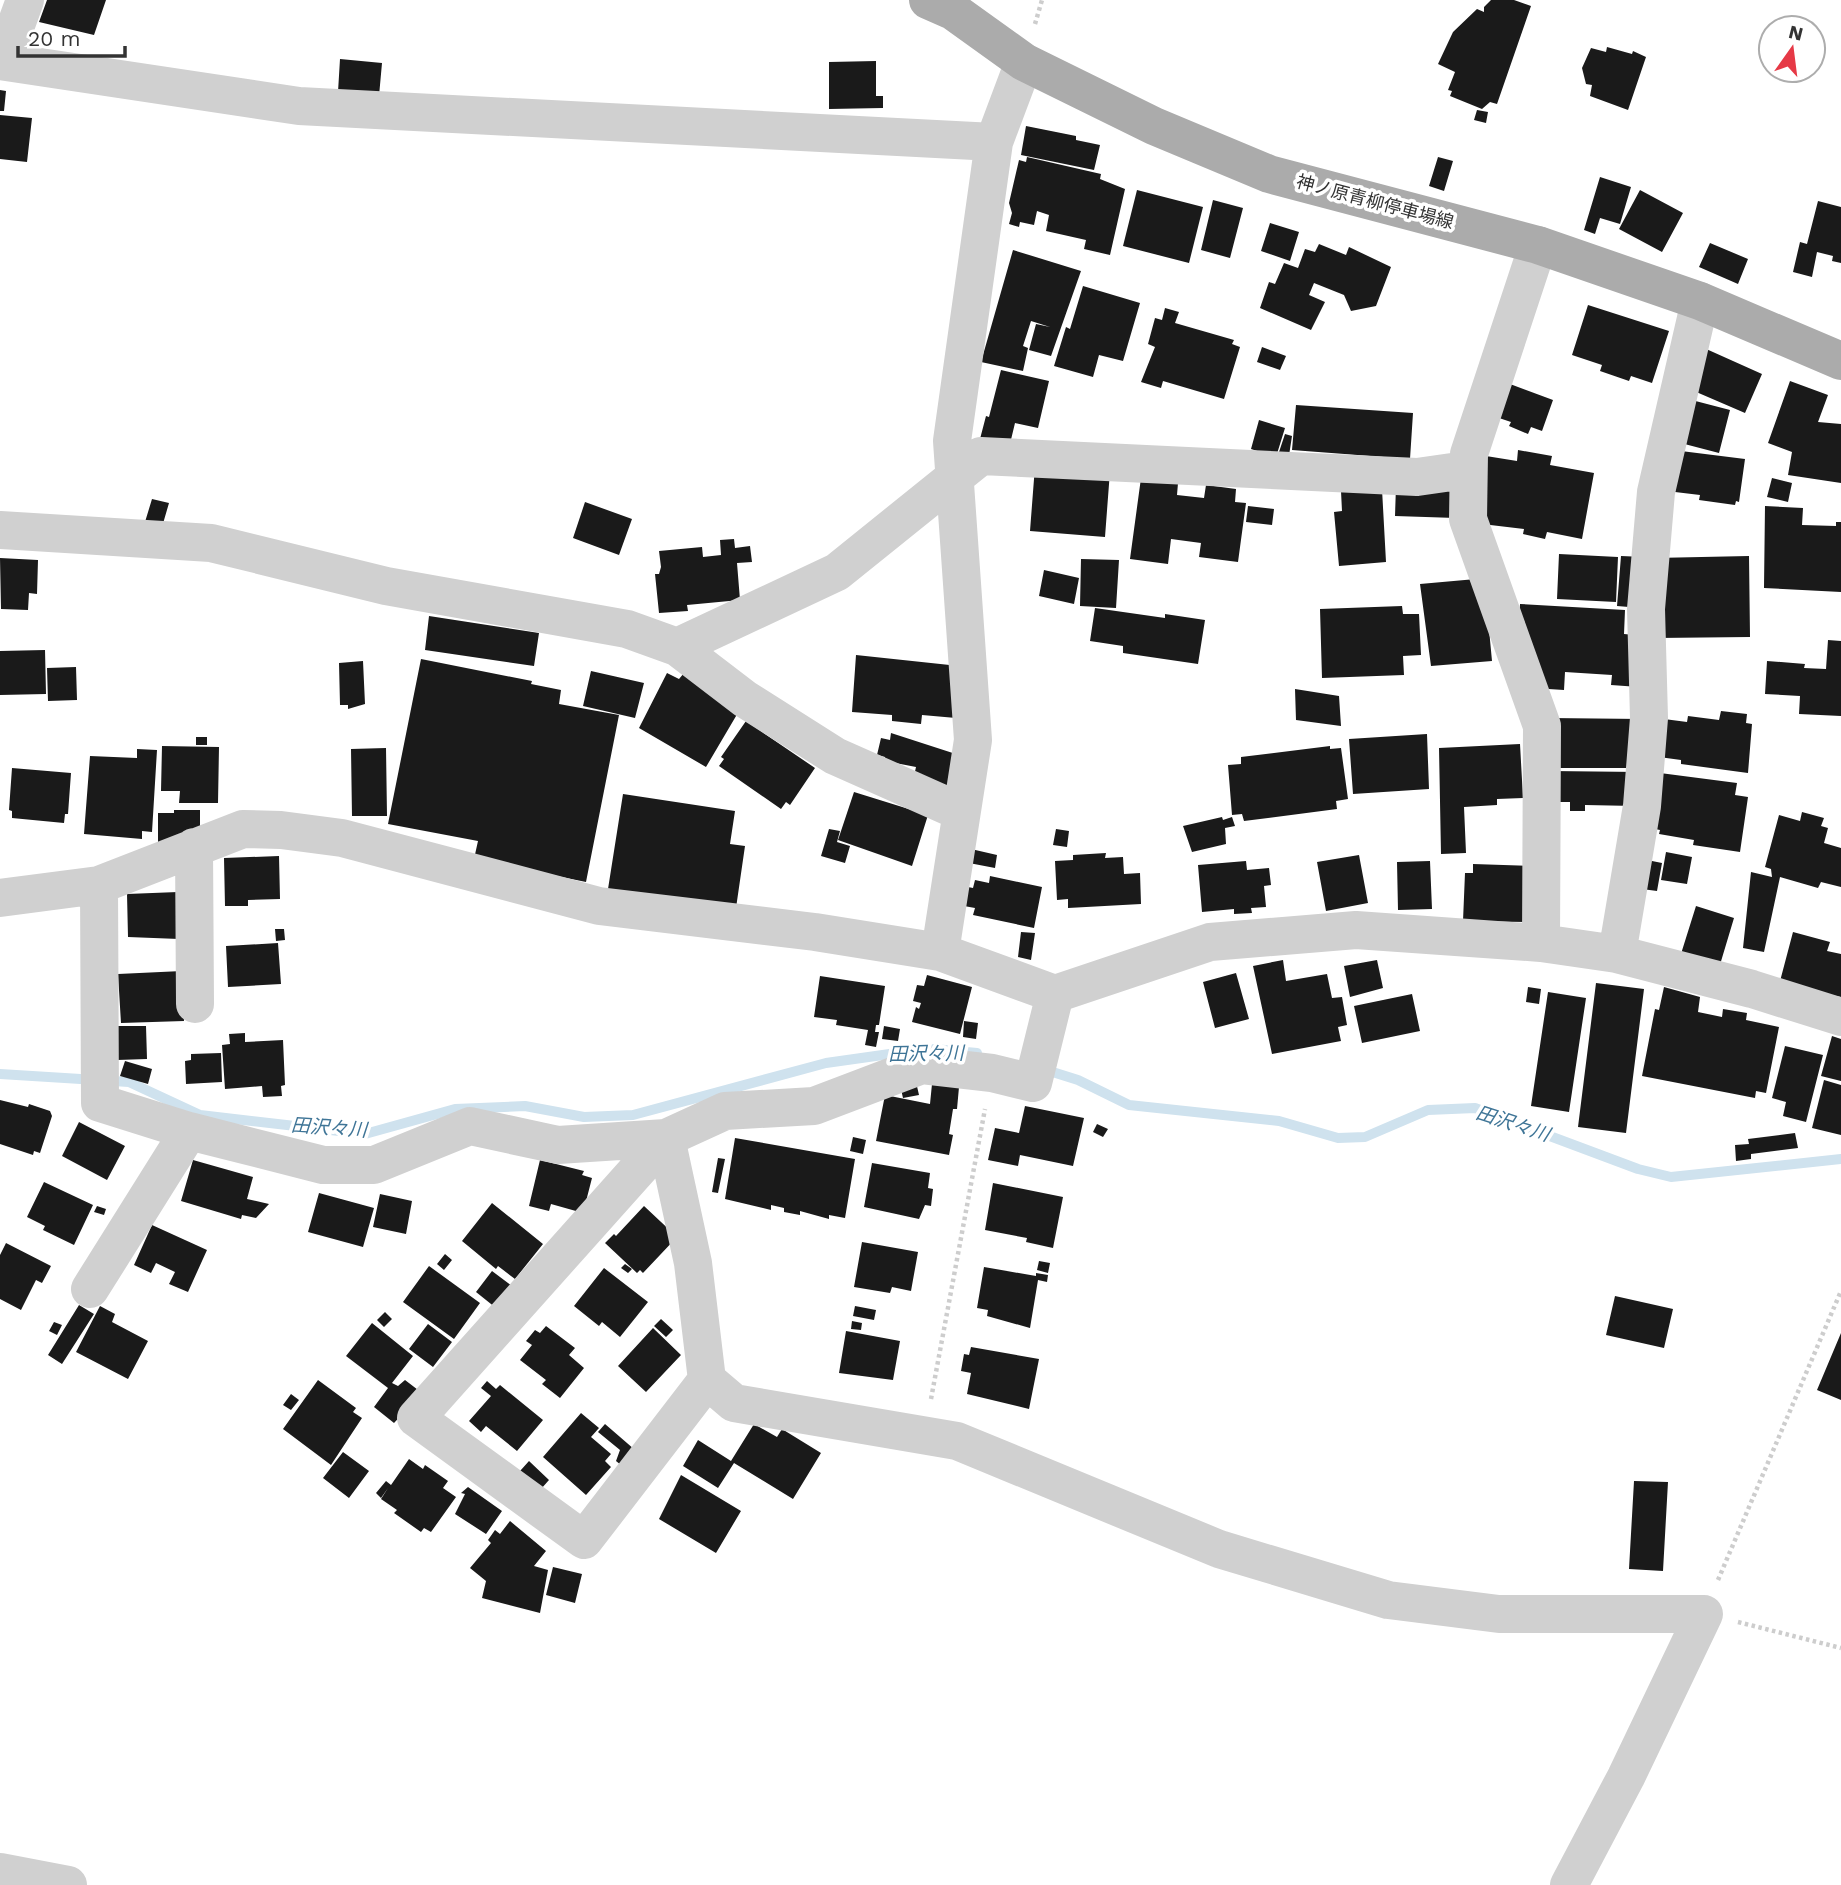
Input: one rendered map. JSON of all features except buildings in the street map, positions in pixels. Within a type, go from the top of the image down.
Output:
[{"type":"main road","name":"神ノ原青柳停車場線","points":[[928,0],[953,11],[1024,62],[1154,126],[1269,174],[1538,245],[1699,301],[1841,361]]},
{"type":"street","points":[[25,0],[1,61],[299,106],[994,142]]},
{"type":"street","points":[[940,952],[973,740],[952,441],[994,142],[1024,62]]},
{"type":"street","points":[[1538,245],[1466,470],[1468,519],[1542,726],[1541,943]]},
{"type":"street","points":[[1617,954],[1643,793],[1649,718],[1646,609],[1656,492],[1699,301]]},
{"type":"street","points":[[677,648],[837,572],[981,456],[1417,477],[1466,470]]},
{"type":"street","points":[[0,530],[211,543],[386,586],[627,629],[677,648],[745,699],[835,756],[961,812]]},
{"type":"street","points":[[0,898],[99,885],[243,829],[342,838],[599,906],[815,932],[940,952],[1055,995],[1210,942],[1356,930],[1541,943],[1617,954],[1752,989],[1841,1017]]},
{"type":"street","points":[[194,848],[195,1004]]},
{"type":"street","points":[[99,885],[100,1103],[189,1132],[323,1165],[373,1165],[470,1126],[558,1145],[666,1138],[725,1111],[814,1106],[922,1065],[992,1073],[1033,1083],[1055,995]]},
{"type":"street","points":[[90,1289],[189,1132]]},
{"type":"street","points":[[666,1138],[693,1263],[707,1380],[734,1403],[957,1441],[1219,1549],[1388,1600],[1499,1614],[1704,1614],[1626,1777],[1569,1885]]},
{"type":"street","points":[[666,1138],[416,1418],[583,1540],[707,1380]]},
{"type":"street","points":[[0,1872],[68,1885]]},
{"type":"path","points":[[924,1436],[992,1073]]},
{"type":"path","points":[[1841,1291],[1704,1614],[1841,1648]]},
{"type":"waterway","name":"田沢々川","points":[[934,1049],[977,1053]]},
{"type":"waterway","name":"田沢々川","points":[[0,1074],[129,1082],[200,1115],[365,1134],[455,1109],[525,1106],[584,1117],[633,1115],[826,1063],[918,1050]]},
{"type":"waterway","name":"田沢々川","points":[[1043,1069],[1078,1080],[1129,1105],[1279,1121],[1338,1138],[1365,1137],[1428,1110],[1475,1108],[1638,1169],[1671,1177],[1841,1159]]}]
